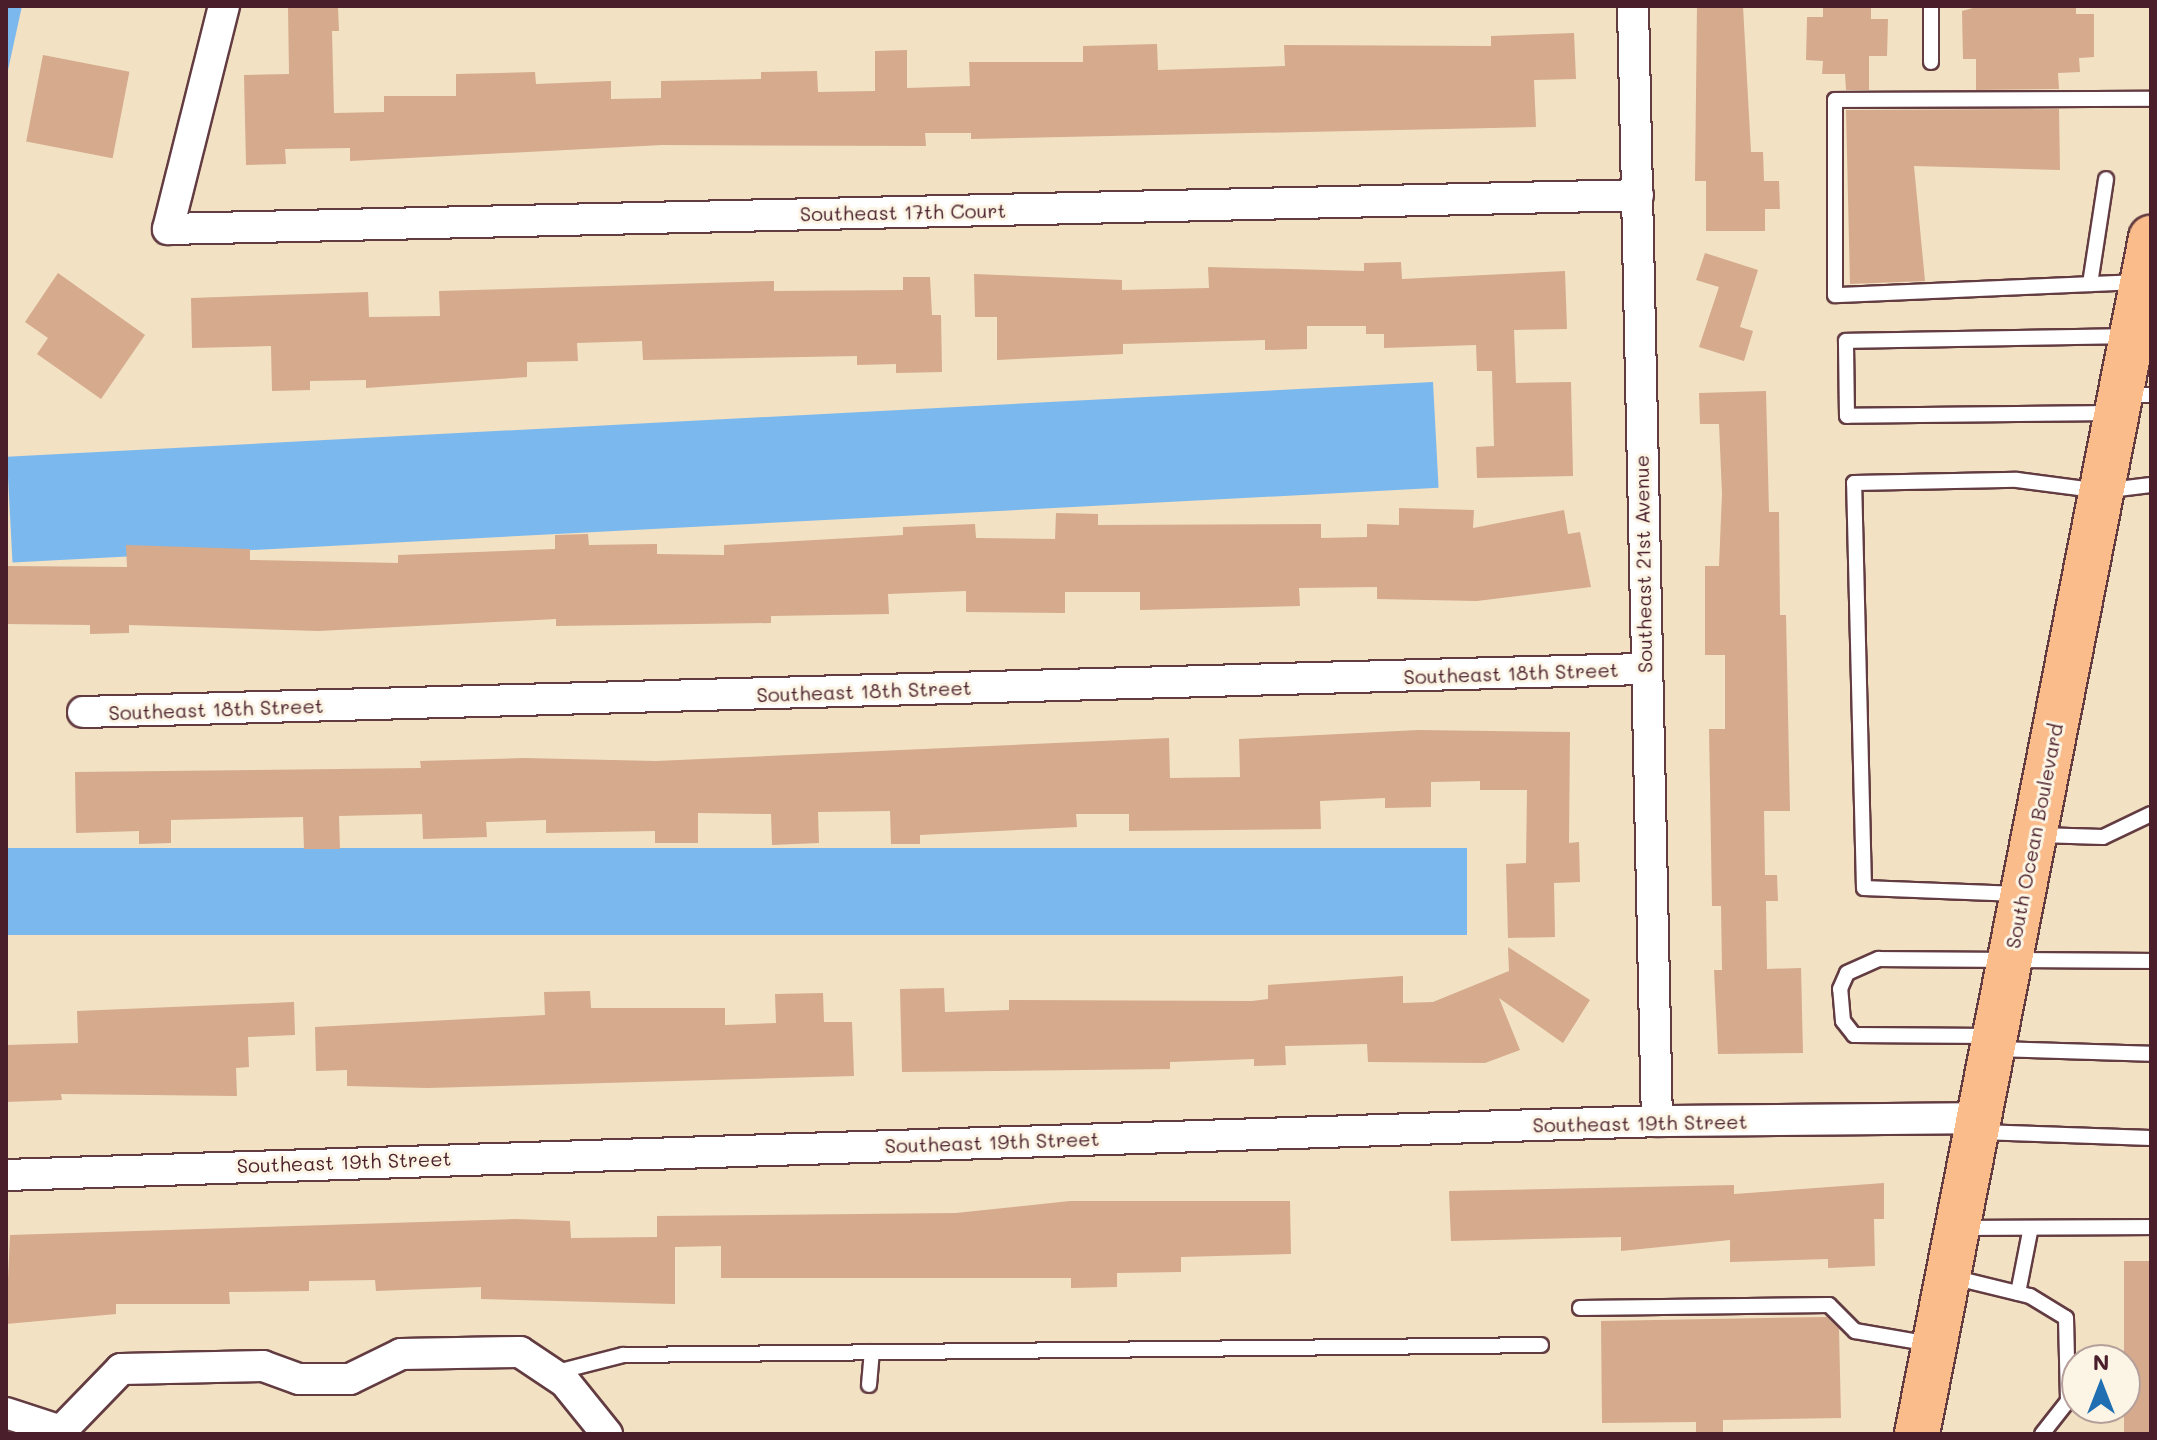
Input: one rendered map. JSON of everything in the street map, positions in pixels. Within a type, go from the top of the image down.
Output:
[{"type":"main road","name":"South Ocean Boulevard","points":[[1917,1434],[2102,491],[2130,401],[2142,336],[2148,260]]},
{"type":"street","name":"Southeast 17th Court","points":[[224,6],[168,229],[1638,195]]},
{"type":"street","name":"Southeast 21st Avenue","points":[[1633,6],[1644,669],[1657,1121]]},
{"type":"street","name":"Southeast 18th Street","points":[[83,712],[1644,669]]},
{"type":"street","name":"Southeast 19th Street","points":[[6,1175],[1657,1121],[1978,1125]]},
{"type":"street","points":[[6,1413],[61,1432],[121,1369],[263,1366],[299,1379],[350,1379],[401,1354],[520,1352],[553,1374],[607,1434]]},
{"type":"lane","points":[[1931,6],[1931,62]]},
{"type":"lane","points":[[2148,260],[2090,284],[1835,295],[1835,100],[2151,99]]},
{"type":"lane","points":[[2090,284],[2106,179]]},
{"type":"lane","points":[[2130,401],[1847,416],[1846,341],[2142,336]]},
{"type":"lane","points":[[2023,894],[1864,888],[1854,483],[2017,480],[2102,491],[2151,485]]},
{"type":"lane","points":[[2035,834],[2103,837],[2151,814]]},
{"type":"lane","points":[[2151,961],[1879,959],[1847,973],[1840,989],[1843,1021],[1854,1035],[2151,1054]]},
{"type":"lane","points":[[1978,1125],[2151,1138]]},
{"type":"lane","points":[[1957,1228],[2030,1232],[2151,1227]]},
{"type":"lane","points":[[2018,1293],[2030,1232]]},
{"type":"lane","points":[[1948,1276],[2018,1293],[2066,1318],[2068,1401],[2042,1434]]},
{"type":"lane","points":[[1580,1308],[1829,1305],[1855,1331],[1934,1345]]},
{"type":"lane","points":[[553,1374],[623,1355],[1541,1345]]},
{"type":"lane","points":[[869,1385],[872,1352]]},
{"type":"water","points":[[6,6],[22,6],[6,79]]},
{"type":"water","points":[[1433,382],[1439,488],[13,563],[7,457]]},
{"type":"water","points":[[6,848],[1467,848],[1467,935],[6,935]]},
{"type":"building","points":[[288,6],[338,6],[339,31],[332,31],[334,113],[384,112],[384,96],[456,96],[456,74],[535,72],[536,84],[611,81],[611,99],[661,98],[661,81],[761,79],[761,72],[817,71],[818,92],[875,91],[875,51],[907,50],[907,88],[970,86],[969,62],[1083,62],[1083,46],[1157,44],[1158,70],[1285,66],[1284,45],[1491,46],[1491,36],[1574,33],[1576,79],[1534,80],[1536,127],[971,139],[971,133],[925,133],[926,146],[662,145],[350,161],[350,148],[285,149],[286,164],[246,165],[244,75],[289,74]]},
{"type":"building","points":[[1697,6],[1743,6],[1751,152],[1763,152],[1764,181],[1779,181],[1780,209],[1765,209],[1765,231],[1706,231],[1706,181],[1695,181]]},
{"type":"building","points":[[1823,6],[1871,6],[1871,19],[1888,19],[1887,56],[1869,56],[1869,90],[1846,90],[1845,74],[1822,74],[1823,61],[1806,60],[1807,17],[1823,17]]},
{"type":"building","points":[[1980,6],[2076,6],[2076,14],[2094,14],[2094,57],[2079,58],[2080,72],[2058,73],[2059,89],[1976,90],[1976,59],[1963,59],[1962,11]]},
{"type":"building","points":[[43,55],[129,72],[113,158],[26,141]]},
{"type":"building","points":[[2059,109],[2060,170],[1914,166],[1925,281],[1850,284],[1846,110]]},
{"type":"building","points":[[1705,253],[1758,270],[1740,327],[1753,331],[1744,361],[1699,347],[1719,287],[1696,280]]},
{"type":"building","points":[[1401,262],[1402,279],[1565,271],[1567,329],[1514,330],[1516,383],[1571,382],[1573,476],[1477,478],[1476,447],[1494,446],[1492,371],[1477,371],[1476,345],[1384,348],[1384,334],[1366,334],[1366,326],[1307,326],[1307,349],[1265,350],[1265,340],[1123,344],[1123,354],[997,360],[997,317],[975,317],[974,274],[1122,280],[1122,290],[1209,288],[1208,267],[1364,271],[1364,263]]},
{"type":"building","points":[[58,273],[145,335],[101,399],[37,354],[48,338],[25,322]]},
{"type":"building","points":[[903,277],[930,277],[932,315],[941,315],[942,372],[896,373],[896,364],[857,365],[857,356],[643,360],[642,341],[577,343],[578,361],[527,362],[527,377],[366,388],[366,380],[310,381],[310,390],[272,391],[271,346],[192,348],[191,298],[368,292],[369,317],[440,316],[439,291],[774,281],[774,291],[903,290]]},
{"type":"building","points":[[1766,391],[1769,512],[1779,512],[1780,615],[1786,615],[1790,811],[1764,811],[1765,875],[1777,875],[1778,901],[1766,901],[1767,969],[1801,968],[1803,1053],[1718,1054],[1714,970],[1722,970],[1721,906],[1712,906],[1709,729],[1725,729],[1725,655],[1705,655],[1705,566],[1719,566],[1722,494],[1719,424],[1700,424],[1699,393]]},
{"type":"building","points":[[1399,508],[1474,510],[1473,528],[1564,510],[1568,534],[1580,532],[1591,587],[1477,601],[1377,599],[1377,587],[1299,588],[1300,606],[1140,610],[1140,592],[1065,592],[1065,613],[966,612],[966,591],[888,594],[889,614],[771,616],[771,623],[556,626],[556,619],[318,631],[129,625],[129,633],[90,634],[90,625],[6,624],[6,566],[127,567],[126,545],[250,549],[250,560],[398,563],[398,555],[555,549],[555,535],[588,534],[589,545],[657,544],[657,554],[724,555],[724,545],[903,535],[903,527],[975,524],[976,538],[1055,539],[1056,513],[1098,514],[1098,525],[1321,524],[1321,538],[1367,537],[1367,524],[1399,525]]},
{"type":"building","points":[[1418,730],[1570,732],[1569,843],[1579,842],[1580,882],[1554,883],[1555,937],[1508,938],[1506,864],[1526,863],[1527,790],[1480,790],[1480,781],[1431,782],[1431,807],[1385,808],[1385,798],[1320,801],[1321,829],[1129,831],[1129,814],[1076,814],[1077,827],[920,835],[920,844],[891,844],[890,811],[818,812],[819,843],[772,845],[771,814],[698,813],[698,843],[655,843],[655,831],[546,833],[546,820],[486,822],[487,837],[423,839],[422,814],[339,816],[340,849],[304,849],[303,817],[171,820],[171,843],[139,844],[139,831],[76,833],[75,772],[421,768],[420,761],[523,758],[656,761],[1169,738],[1170,778],[1240,777],[1239,739]]},
{"type":"building","points":[[1508,947],[1590,1000],[1563,1043],[1499,998],[1520,1050],[1485,1063],[1368,1062],[1367,1044],[1285,1046],[1286,1065],[1254,1066],[1254,1059],[1170,1062],[1170,1069],[902,1072],[900,989],[944,988],[945,1012],[1009,1010],[1009,1000],[1252,1001],[1268,999],[1268,985],[1403,976],[1403,1003],[1433,1002],[1509,971]]},
{"type":"building","points":[[590,991],[591,1008],[725,1008],[725,1025],[776,1023],[775,994],[823,993],[824,1022],[852,1022],[854,1076],[427,1088],[347,1086],[347,1070],[316,1071],[315,1027],[545,1015],[544,992]]},
{"type":"building","points":[[294,1002],[295,1035],[248,1037],[249,1067],[236,1068],[237,1096],[61,1094],[62,1100],[6,1102],[6,1045],[78,1043],[77,1011]]},
{"type":"building","points":[[1884,1183],[1884,1219],[1874,1219],[1875,1266],[1828,1268],[1828,1259],[1730,1262],[1730,1240],[1621,1251],[1621,1237],[1451,1241],[1449,1191],[1734,1185],[1734,1194]]},
{"type":"building","points":[[1070,1201],[1290,1201],[1291,1254],[1181,1257],[1181,1272],[1117,1273],[1117,1287],[1071,1288],[1071,1278],[721,1278],[721,1246],[675,1247],[675,1304],[481,1299],[481,1287],[376,1291],[375,1280],[309,1281],[309,1291],[229,1292],[230,1304],[116,1304],[116,1314],[6,1324],[10,1235],[515,1219],[570,1221],[571,1238],[657,1237],[657,1216],[956,1213]]},
{"type":"building","points":[[2124,1261],[2151,1261],[2151,1434],[2124,1434],[2124,1424],[2141,1424],[2141,1344],[2124,1344]]},
{"type":"building","points":[[1827,1317],[1839,1329],[1841,1418],[1723,1420],[1723,1434],[1696,1434],[1696,1422],[1602,1423],[1601,1321]]}]
